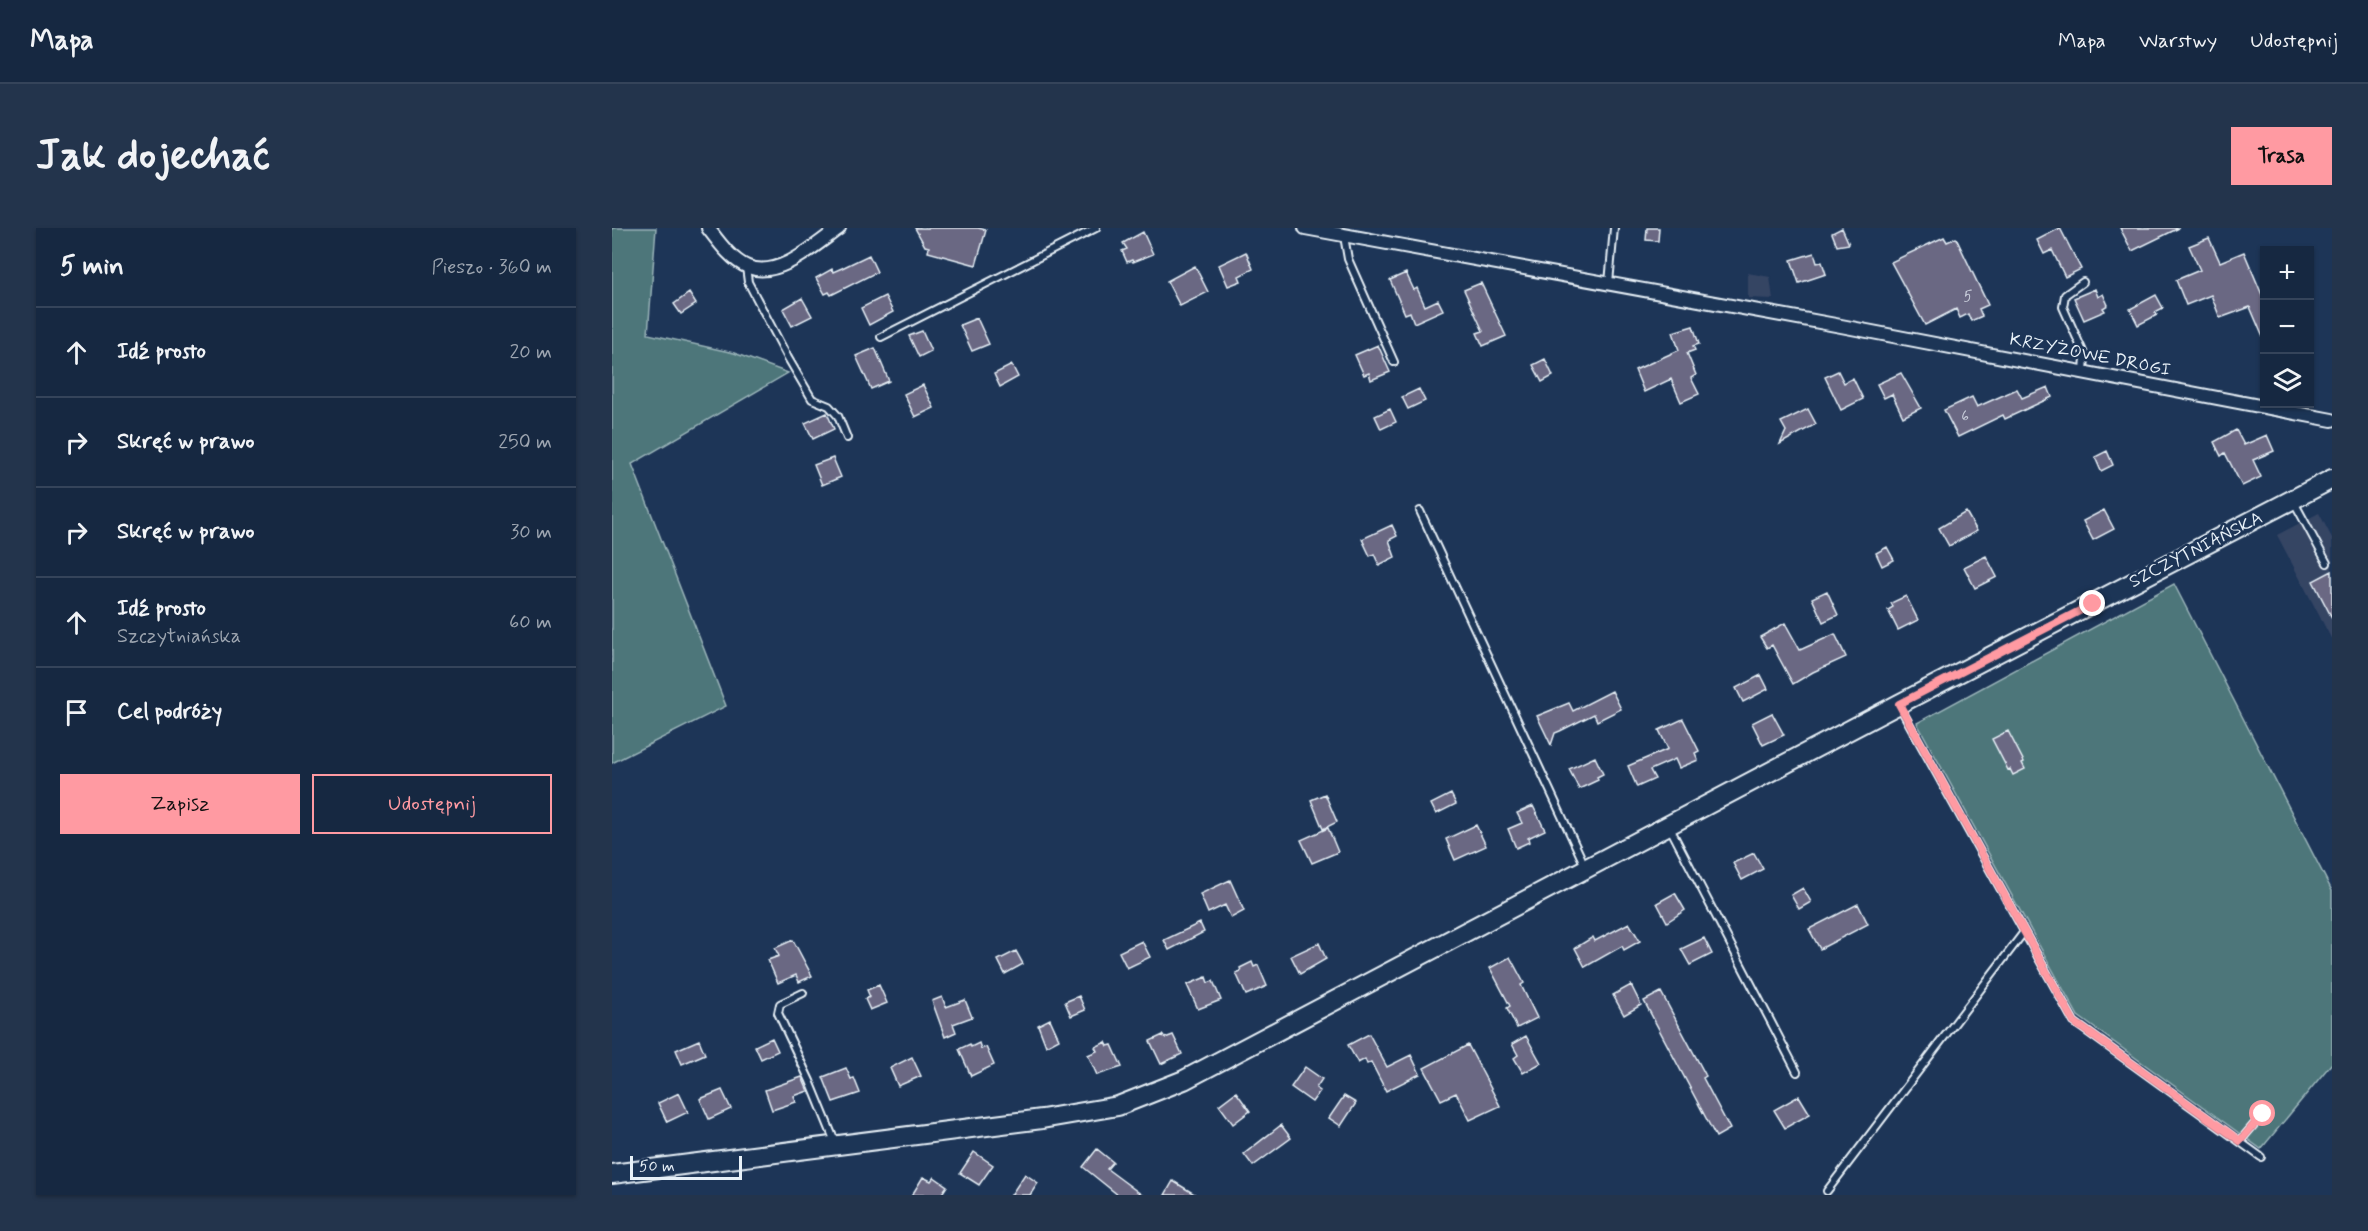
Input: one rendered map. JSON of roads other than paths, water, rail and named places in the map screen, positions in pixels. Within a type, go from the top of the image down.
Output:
[{"type":"street","points":[[708,228],[720,244],[746,267],[764,270],[782,266],[839,228]]},
{"type":"street","name":"KRZYŻOWE DROGI","points":[[1305,228],[1841,326],[2332,420]]},
{"type":"street","name":"SZCZYTNIAŃSKA","points":[[612,1174],[1042,1119],[1118,1106],[1184,1080],[2332,479]]},
{"type":"lane","points":[[881,338],[1096,228]]},
{"type":"lane","points":[[1609,283],[1614,228]]},
{"type":"lane","points":[[1344,235],[1348,259],[1394,362]]},
{"type":"lane","points":[[746,267],[748,282],[812,399],[829,406],[838,416],[847,438]]},
{"type":"lane","points":[[2083,282],[2064,295],[2063,307],[2085,356],[2085,372]]},
{"type":"lane","points":[[2292,500],[2327,563]]},
{"type":"lane","points":[[1420,511],[1586,868]]},
{"type":"lane","points":[[1899,704],[2074,1022],[2261,1156]]},
{"type":"lane","points":[[1668,825],[1797,1072]]},
{"type":"lane","points":[[1827,1191],[2024,932]]},
{"type":"lane","points":[[803,993],[780,1004],[778,1013],[836,1146]]},
{"type":"lane","points":[[2240,1141],[2263,1114]]}]
